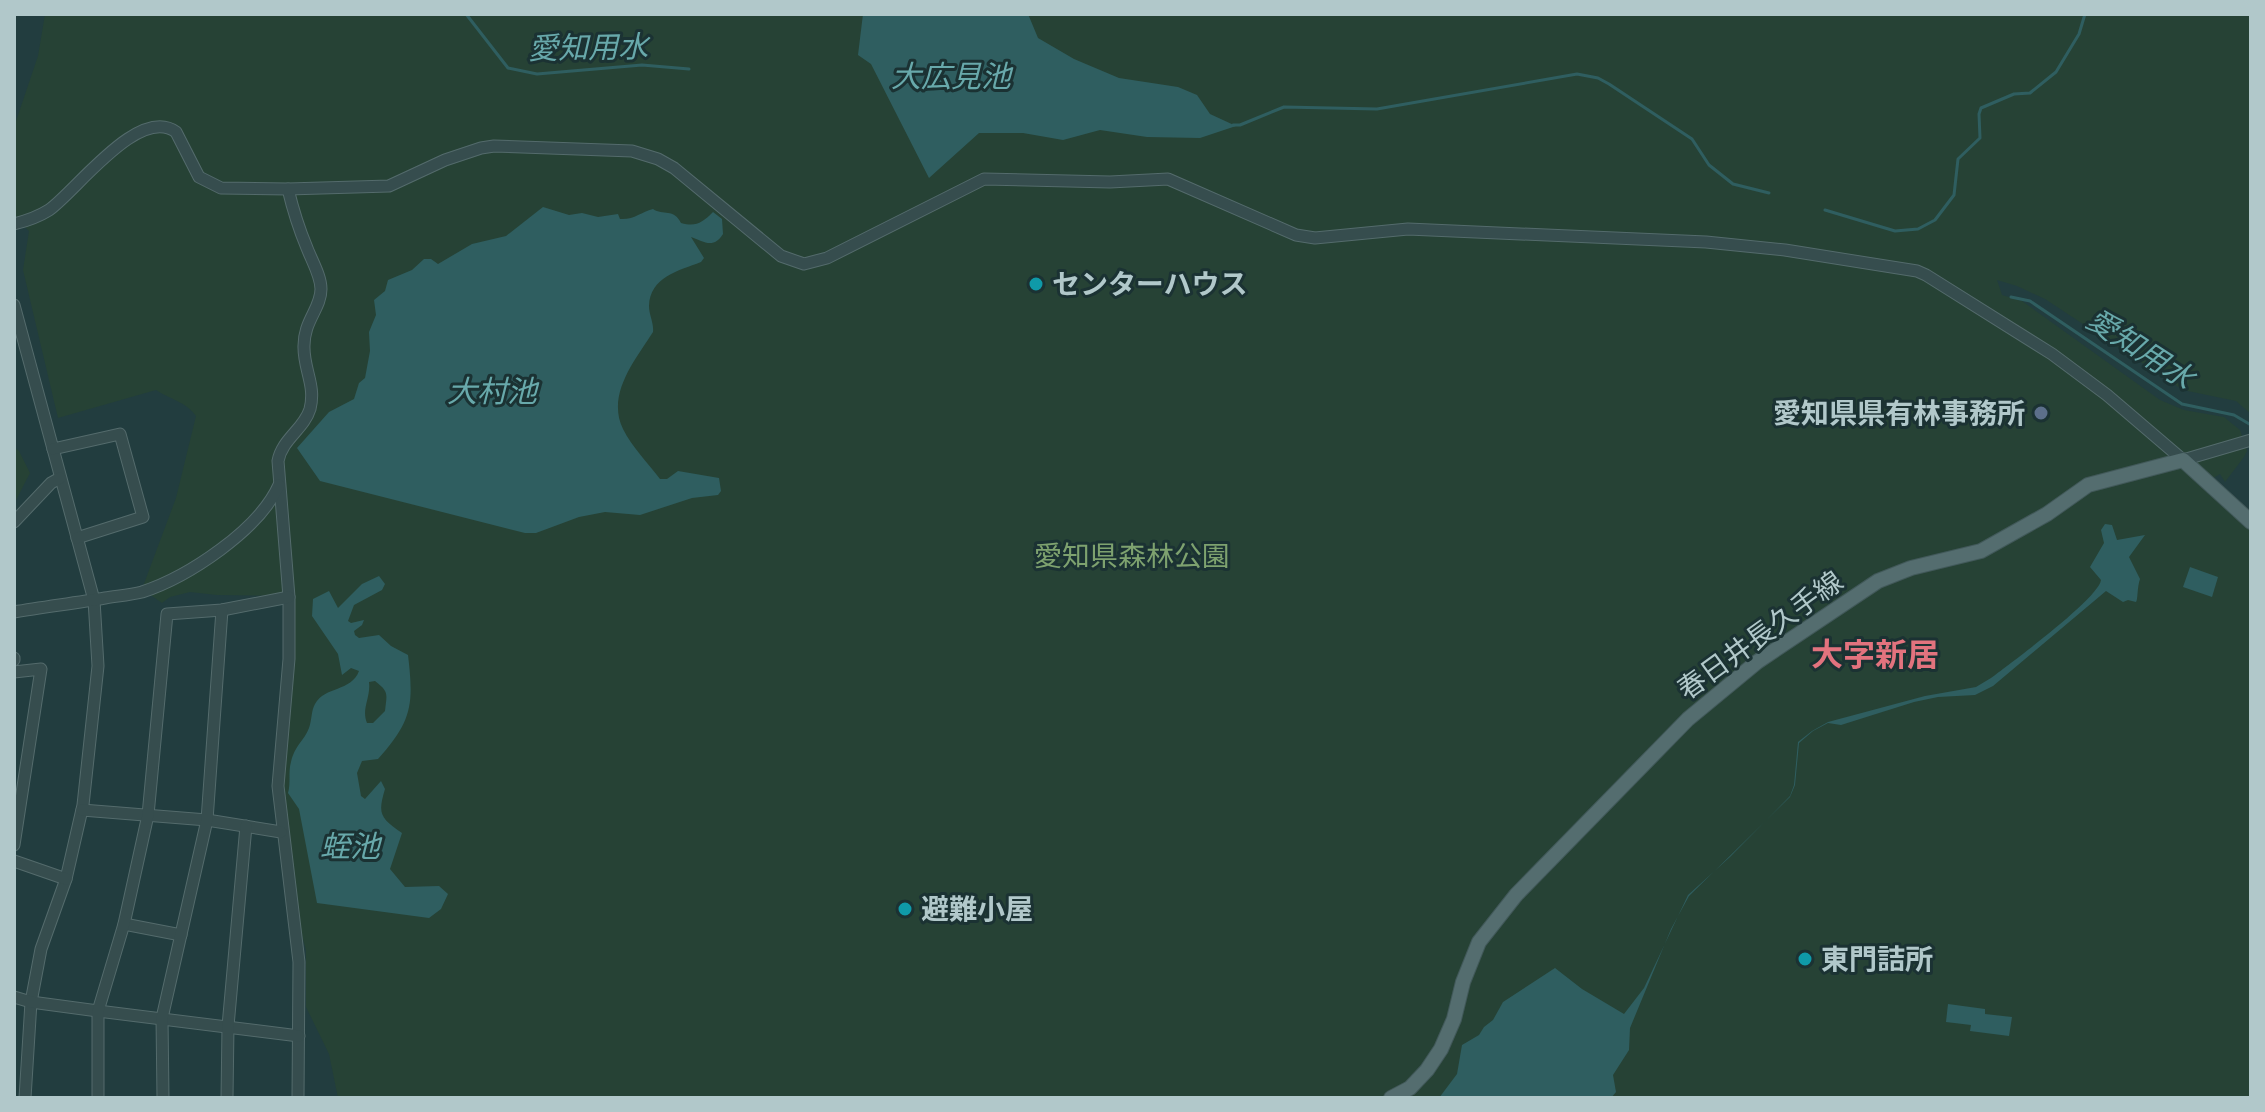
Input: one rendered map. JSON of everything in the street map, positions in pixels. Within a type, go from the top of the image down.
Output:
[{"type":"main road","points":[[2183,460],[2251,522]]},
{"type":"main road","name":"春日井長久手線","points":[[1391,1098],[1410,1088],[1441,1049],[1479,942],[1516,895],[1688,719],[1757,662],[1878,581],[1911,568],[1981,551],[2047,514],[2088,485],[2183,460]]},
{"type":"street","points":[[14,224],[50,209],[119,146],[141,131],[157,125],[176,132],[194,169],[205,181],[221,188],[389,186],[445,160],[481,148],[632,151],[674,168],[781,256],[804,264],[827,258],[984,179],[1110,182],[1168,179],[1296,235],[1315,238],[1408,229],[1706,242],[1785,250],[1917,271],[2052,354],[2107,395],[2183,460],[2248,444]]},
{"type":"street","points":[[288,189],[321,291],[306,324],[304,340],[304,355],[312,385],[307,416],[280,452],[289,597],[289,659],[278,786],[281,832],[299,962],[298,1098]]},
{"type":"street","points":[[14,305],[94,600],[98,666],[82,810],[66,879],[41,949],[31,1002],[25,1098]]},
{"type":"street","points":[[53,449],[120,434],[143,517],[77,538]]},
{"type":"street","points":[[14,522],[51,483],[60,478]]},
{"type":"street","points":[[14,612],[141,592],[216,554],[267,508],[280,484]]},
{"type":"street","points":[[98,1098],[98,1011],[124,924],[148,815],[167,614],[222,610],[289,597]]},
{"type":"street","points":[[163,1098],[162,1018],[207,820],[222,610]]},
{"type":"street","points":[[14,672],[41,669],[14,845]]},
{"type":"street","points":[[82,810],[207,820],[281,832]]},
{"type":"street","points":[[227,1098],[228,1026],[246,826]]},
{"type":"street","points":[[14,861],[66,879]]},
{"type":"street","points":[[124,924],[181,935]]},
{"type":"street","points":[[14,997],[31,1002],[299,1036]]},
{"type":"green space","name":"愛知県森林公園","points":[[45,14],[2251,14],[2251,414],[2236,401],[2183,390],[2045,299],[1997,280],[2002,295],[2022,301],[2160,400],[2184,410],[2224,417],[2240,430],[2247,451],[2225,482],[2220,474],[2200,486],[2251,530],[2251,1098],[338,1098],[329,1054],[306,1007],[306,950],[294,906],[280,787],[291,596],[190,592],[170,597],[162,603],[142,589],[176,498],[196,416],[188,407],[156,390],[58,418],[23,270],[29,231],[14,217],[14,127],[38,56]]},
{"type":"green space","points":[[14,447],[30,473],[14,504]]},
{"type":"water","name":"大広見池","points":[[863,14],[1028,14],[1038,38],[1074,59],[1119,78],[1178,87],[1197,95],[1210,114],[1236,126],[1200,138],[1147,137],[1100,130],[1063,140],[1023,133],[979,133],[929,178],[871,64],[858,55]]},
{"type":"water","name":"大村池","points":[[543,207],[569,215],[582,213],[598,217],[618,214],[620,219],[653,209],[672,214],[681,223],[691,225],[713,212],[722,219],[723,234],[716,242],[708,243],[691,237],[704,258],[701,262],[667,276],[654,288],[649,306],[653,332],[625,378],[618,403],[623,429],[660,479],[667,479],[678,471],[719,478],[721,491],[718,495],[692,498],[640,515],[605,512],[579,517],[536,533],[525,533],[320,481],[297,448],[329,412],[354,399],[359,383],[365,378],[370,351],[369,332],[376,315],[374,300],[385,291],[388,280],[412,270],[424,259],[438,264],[472,244],[506,236]]},
{"type":"water","points":[[2105,524],[2112,525],[2117,540],[2145,535],[2129,557],[2140,579],[2136,602],[2123,602],[2106,591],[1993,686],[1975,695],[1914,702],[1841,725],[1828,723],[1813,731],[1799,743],[1795,785],[1790,797],[1763,824],[1790,796],[1798,742],[1812,731],[1828,722],[1925,696],[1976,687],[2053,630],[2097,589],[2101,580],[2090,567],[2104,543],[2101,530]]},
{"type":"water","points":[[2190,567],[2218,577],[2212,597],[2183,587]]},
{"type":"water","name":"蛭池","points":[[379,576],[385,584],[382,590],[354,605],[348,621],[364,620],[354,631],[359,638],[379,635],[408,655],[411,687],[408,712],[398,734],[378,759],[362,761],[357,773],[361,796],[365,799],[381,781],[385,789],[381,805],[383,815],[402,833],[390,869],[405,887],[439,886],[448,894],[441,909],[429,918],[317,903],[299,809],[288,793],[293,756],[309,728],[315,704],[325,694],[350,682],[359,671],[351,668],[342,675],[338,654],[312,616],[313,599],[329,591],[338,608],[362,584]],"holes":[[[375,681],[386,693],[385,711],[373,723],[367,723],[365,713],[369,682]]]},
{"type":"water","points":[[1714,871],[1689,896],[1678,916],[1688,895]]},
{"type":"water","points":[[1665,944],[1630,1028],[1629,1050],[1613,1075],[1616,1092],[1611,1098],[1439,1098],[1457,1074],[1462,1045],[1479,1035],[1493,1020],[1503,1002],[1555,968],[1582,989],[1624,1014],[1644,988]]},
{"type":"water","points":[[1948,1004],[1985,1009],[1985,1014],[2012,1017],[2009,1036],[1970,1031],[1971,1025],[1946,1022]]},
{"type":"waterway","name":"愛知用水","points":[[466,14],[508,68],[537,74],[642,65],[689,69]]},
{"type":"waterway","points":[[1825,210],[1895,231],[1918,229],[1935,220],[1954,195],[1958,159],[1980,138],[1981,108],[2014,94],[2030,93],[2056,72],[2079,34],[2085,14]]},
{"type":"waterway","points":[[1233,125],[1284,107],[1377,109],[1577,74],[1598,78],[1609,84],[1692,139],[1709,165],[1733,184],[1769,193]]},
{"type":"waterway","name":"愛知用水","points":[[2011,297],[2030,301],[2182,404],[2234,415],[2251,425]]},
{"type":"place","name":"センターハウス","points":[[1036,284]]},
{"type":"place","name":"愛知県県有林事務所","points":[[2041,413]]},
{"type":"place","name":"避難小屋","points":[[905,909]]},
{"type":"place","name":"東門詰所","points":[[1805,959]]},
{"type":"district","name":"大字新居","points":[[1875,655]]}]
